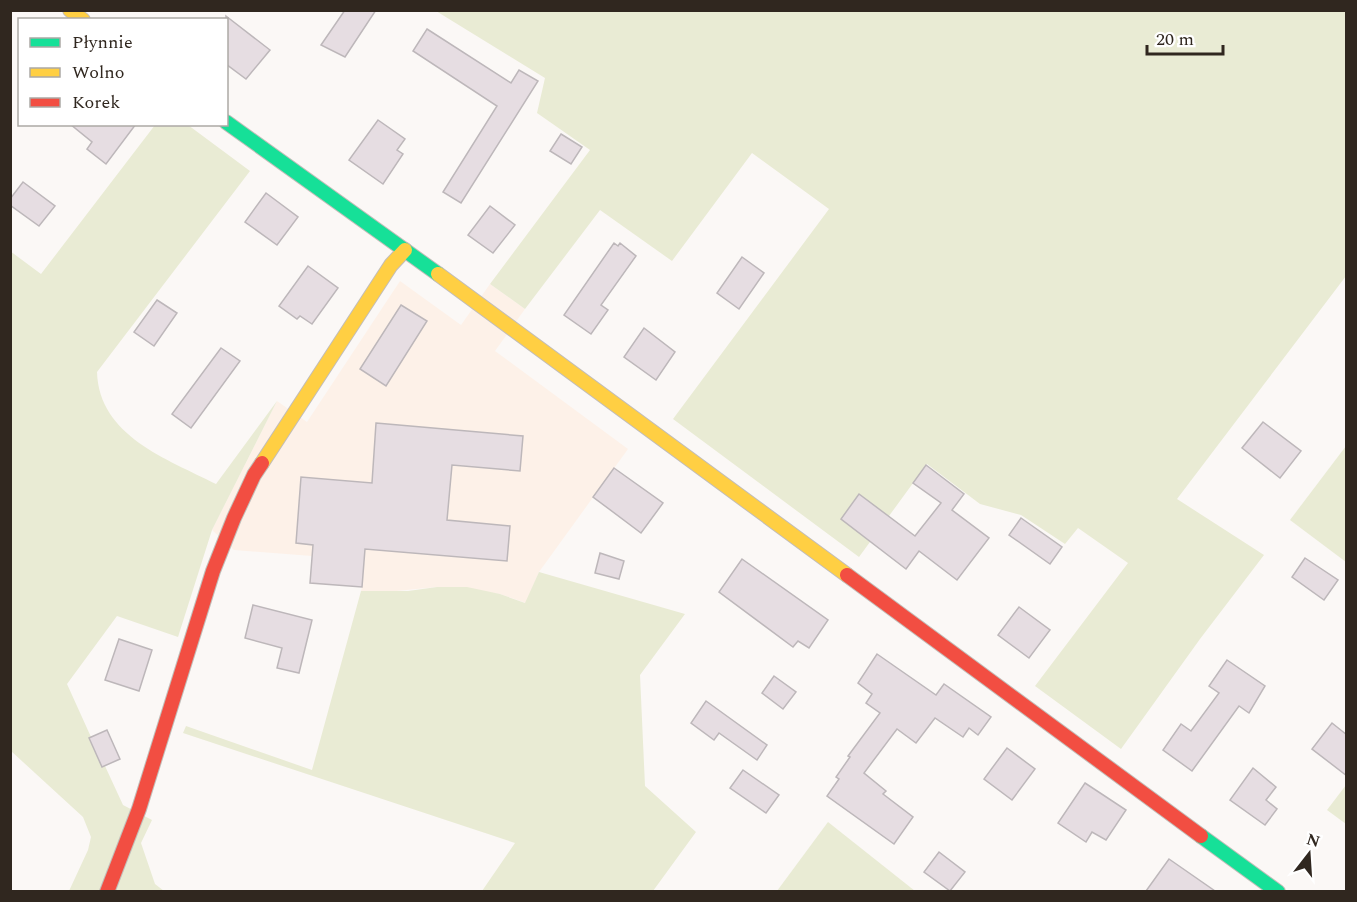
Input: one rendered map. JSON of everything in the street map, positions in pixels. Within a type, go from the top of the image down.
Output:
[{"type":"street","points":[[228,123],[405,250],[1278,891]]},
{"type":"street","points":[[107,891],[139,809],[213,571],[234,518],[254,475],[279,435],[391,265],[405,250]]},
{"type":"shaded area","points":[[400,281],[461,325],[490,284],[525,309],[495,351],[628,449],[539,572],[526,603],[500,594],[437,587],[376,593],[361,591],[362,587],[310,583],[312,556],[234,550],[212,530],[277,401],[307,422]]},
{"type":"green space","points":[[436,11],[1346,11],[1346,276],[1177,499],[1264,555],[1121,749],[1035,686],[1128,563],[1078,528],[1065,544],[1021,515],[980,504],[927,464],[859,557],[673,419],[829,209],[752,153],[672,261],[600,210],[525,309],[490,284],[590,150],[537,113],[545,78]]},
{"type":"green space","points":[[154,126],[189,126],[250,171],[97,372],[101,394],[110,413],[123,429],[139,443],[157,454],[216,484],[277,401],[212,530],[178,637],[117,616],[67,684],[102,767],[105,766],[123,805],[152,820],[141,843],[155,884],[164,891],[69,891],[88,850],[91,837],[83,817],[11,751],[10,251],[41,274]]},
{"type":"green space","points":[[1346,446],[1346,562],[1290,520]]},
{"type":"green space","points":[[539,572],[685,614],[640,675],[645,786],[696,832],[653,891],[482,891],[515,843],[183,733],[186,726],[312,770],[361,591],[467,587],[500,594],[525,603]]},
{"type":"green space","points":[[1346,785],[1346,824],[1327,810]]},
{"type":"green space","points":[[828,822],[915,891],[777,891]]},
{"type":"building","points":[[345,10],[376,10],[345,57],[321,45]]},
{"type":"building","points":[[226,16],[270,50],[246,79],[228,66],[228,18]]},
{"type":"building","points":[[427,29],[511,83],[519,70],[538,81],[461,203],[443,192],[497,106],[413,51]]},
{"type":"building","points":[[378,120],[405,139],[397,150],[403,154],[383,184],[349,160]]},
{"type":"building","points":[[72,126],[134,126],[106,164],[87,149],[92,142]]},
{"type":"building","points":[[561,134],[582,147],[571,164],[550,151]]},
{"type":"building","points":[[23,182],[55,206],[39,226],[10,205],[10,199]]},
{"type":"building","points":[[266,193],[298,217],[277,245],[245,222]]},
{"type":"building","points":[[490,206],[515,225],[493,253],[468,235]]},
{"type":"building","points":[[614,243],[618,246],[620,243],[636,256],[601,305],[608,310],[591,334],[564,315]]},
{"type":"building","points":[[742,257],[764,273],[739,309],[717,293]]},
{"type":"building","points":[[308,266],[338,288],[312,324],[300,316],[297,319],[279,306]]},
{"type":"building","points":[[157,300],[177,313],[154,346],[134,332]]},
{"type":"building","points":[[401,305],[427,321],[386,386],[360,369]]},
{"type":"building","points":[[644,328],[675,352],[656,380],[624,357]]},
{"type":"building","points":[[221,348],[240,361],[191,428],[172,414]]},
{"type":"building","points":[[1263,422],[1301,451],[1280,478],[1242,448]]},
{"type":"building","points":[[376,423],[523,436],[520,471],[452,465],[447,520],[510,526],[507,561],[365,549],[362,587],[310,583],[313,545],[296,543],[301,477],[372,483]]},
{"type":"building","points":[[926,465],[964,494],[952,510],[989,538],[957,580],[919,551],[906,569],[841,519],[859,494],[915,536],[941,503],[913,483]]},
{"type":"building","points":[[614,468],[663,503],[641,533],[593,497]]},
{"type":"building","points":[[1021,518],[1062,547],[1050,564],[1009,535]]},
{"type":"building","points":[[600,553],[624,561],[619,579],[595,573]]},
{"type":"building","points":[[1305,558],[1338,580],[1324,600],[1292,577]]},
{"type":"building","points":[[742,559],[828,620],[809,648],[798,641],[793,647],[719,592]]},
{"type":"building","points":[[253,605],[312,620],[299,673],[277,668],[282,648],[245,638]]},
{"type":"building","points":[[1019,607],[1050,630],[1029,658],[998,635]]},
{"type":"building","points":[[119,639],[152,650],[139,691],[105,680]]},
{"type":"building","points":[[877,654],[936,695],[944,684],[991,717],[978,735],[969,728],[963,737],[935,718],[916,743],[897,729],[864,773],[886,791],[883,794],[913,817],[894,844],[827,796],[839,779],[836,777],[850,757],[848,756],[880,713],[866,703],[872,694],[858,683]]},
{"type":"building","points":[[1227,660],[1265,686],[1249,713],[1239,706],[1192,771],[1163,750],[1181,724],[1191,731],[1219,693],[1209,686]]},
{"type":"building","points":[[774,676],[796,692],[783,709],[762,693]]},
{"type":"building","points":[[706,701],[767,745],[757,760],[719,733],[714,740],[691,723]]},
{"type":"building","points":[[1332,723],[1347,735],[1347,776],[1312,749]]},
{"type":"building","points":[[107,730],[120,759],[102,767],[89,738]]},
{"type":"building","points":[[1007,748],[1035,769],[1012,800],[984,779]]},
{"type":"building","points":[[1253,768],[1276,787],[1266,800],[1277,809],[1265,825],[1230,800]]},
{"type":"building","points":[[743,770],[779,795],[766,813],[730,788]]},
{"type":"building","points":[[1085,783],[1126,810],[1106,840],[1092,832],[1086,842],[1058,823]]},
{"type":"building","points":[[939,852],[965,872],[950,891],[924,872]]},
{"type":"building","points":[[1169,859],[1215,891],[1146,891]]},
{"type":"traffic: fast","points":[[228,123],[438,274]]},
{"type":"traffic: fast","points":[[1201,836],[1278,892]]},
{"type":"traffic: slow","points":[[70,10],[80,18]]},
{"type":"traffic: slow","points":[[262,463],[391,265],[405,250]]},
{"type":"traffic: slow","points":[[438,274],[847,575]]},
{"type":"traffic: jam","points":[[107,892],[139,809],[213,571],[234,518],[262,463]]},
{"type":"traffic: jam","points":[[847,575],[1201,836]]}]
